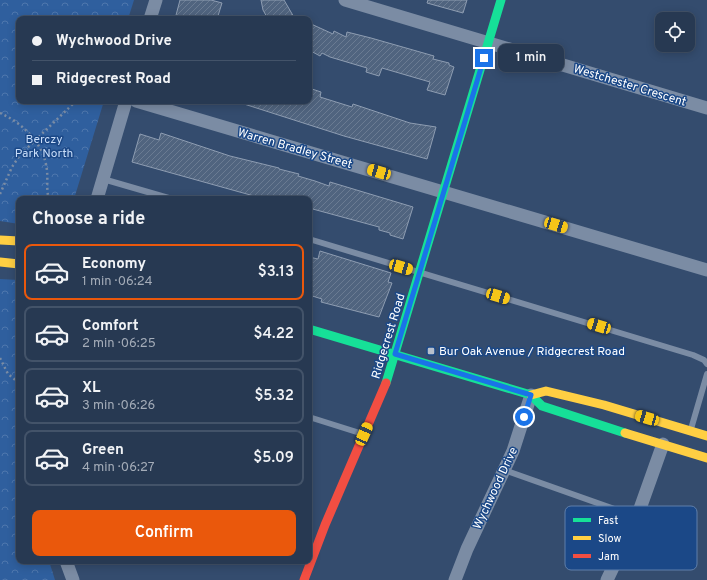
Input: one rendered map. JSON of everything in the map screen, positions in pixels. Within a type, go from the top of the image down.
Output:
[{"type":"street","points":[[151,16],[156,0]]},
{"type":"street","name":"Westchester Crescent","points":[[345,0],[707,108]]},
{"type":"street","name":"Ridgecrest Road","points":[[312,559],[325,525],[388,379],[501,0]]},
{"type":"street","points":[[98,196],[125,104]]},
{"type":"street","name":"Warren Bradley Street","points":[[146,104],[707,270]]},
{"type":"street","points":[[0,240],[16,241]]},
{"type":"street","points":[[0,262],[16,264]]},
{"type":"street","points":[[312,330],[531,395],[542,406],[707,458]]},
{"type":"street","points":[[531,395],[546,391],[604,405],[707,436]]},
{"type":"street","name":"Wychwood Drive","points":[[455,580],[467,549],[516,442],[531,395]]},
{"type":"street","points":[[641,506],[663,444]]},
{"type":"street","points":[[67,564],[73,580]]},
{"type":"street","name":"Ridgecrest Road","points":[[304,580],[310,564]]},
{"type":"street","points":[[607,580],[612,570]]},
{"type":"lane","points":[[103,179],[162,196]]},
{"type":"lane","points":[[312,240],[693,354],[704,360],[707,364]]},
{"type":"lane","points":[[690,431],[707,374]]},
{"type":"lane","points":[[312,418],[364,434]]},
{"type":"lane","points":[[504,470],[606,506]]},
{"type":"path","points":[[0,194],[12,167],[20,155],[73,104]]},
{"type":"path","points":[[0,113],[8,117],[35,140],[45,159],[48,196]]},
{"type":"path","points":[[0,358],[8,374],[16,381]]},
{"type":"green space","name":"Berczy Park North","points":[[0,0],[134,0],[129,16],[16,16],[16,104],[103,104],[75,196],[16,196],[16,224],[0,221]]},
{"type":"green space","points":[[0,279],[16,280],[16,564],[50,564],[55,580],[0,580]]},
{"type":"building","points":[[180,0],[211,0],[222,3],[218,16],[176,16]]},
{"type":"building","points":[[261,0],[284,0],[293,16],[266,16],[263,10]]},
{"type":"building","points":[[428,0],[467,0],[463,13],[427,3]]},
{"type":"building","points":[[312,24],[333,34],[334,31],[346,37],[347,32],[434,56],[433,59],[449,63],[449,65],[454,67],[445,95],[427,90],[430,82],[382,68],[379,76],[366,72],[367,68],[330,57],[322,53],[320,56],[312,52]]},
{"type":"building","points":[[312,89],[321,92],[320,97],[352,107],[353,104],[410,123],[436,127],[427,159],[344,136],[244,104],[312,104]]},
{"type":"building","points":[[161,133],[230,156],[299,174],[298,176],[329,186],[330,182],[413,207],[403,239],[379,230],[379,227],[312,209],[312,196],[254,196],[132,162],[140,134],[159,140]]},
{"type":"building","points":[[320,251],[391,273],[388,282],[392,283],[379,317],[321,302],[322,299],[312,296],[312,258],[318,259]]},
{"type":"traffic: fast","points":[[386,383],[501,0]]},
{"type":"traffic: fast","points":[[312,330],[531,395],[542,406],[625,433]]},
{"type":"traffic: slow","points":[[0,240],[16,241]]},
{"type":"traffic: slow","points":[[0,262],[16,264]]},
{"type":"traffic: slow","points":[[531,395],[546,391],[604,405],[707,436]]},
{"type":"traffic: slow","points":[[625,433],[707,458]]},
{"type":"traffic: jam","points":[[312,559],[325,525],[386,383]]},
{"type":"traffic: jam","points":[[304,580],[310,564]]},
{"type":"place","name":"Bur Oak Avenue / Ridgecrest Road","points":[[431,351]]},
{"type":"route","points":[[484,58],[395,354],[531,395],[524,417]]}]
